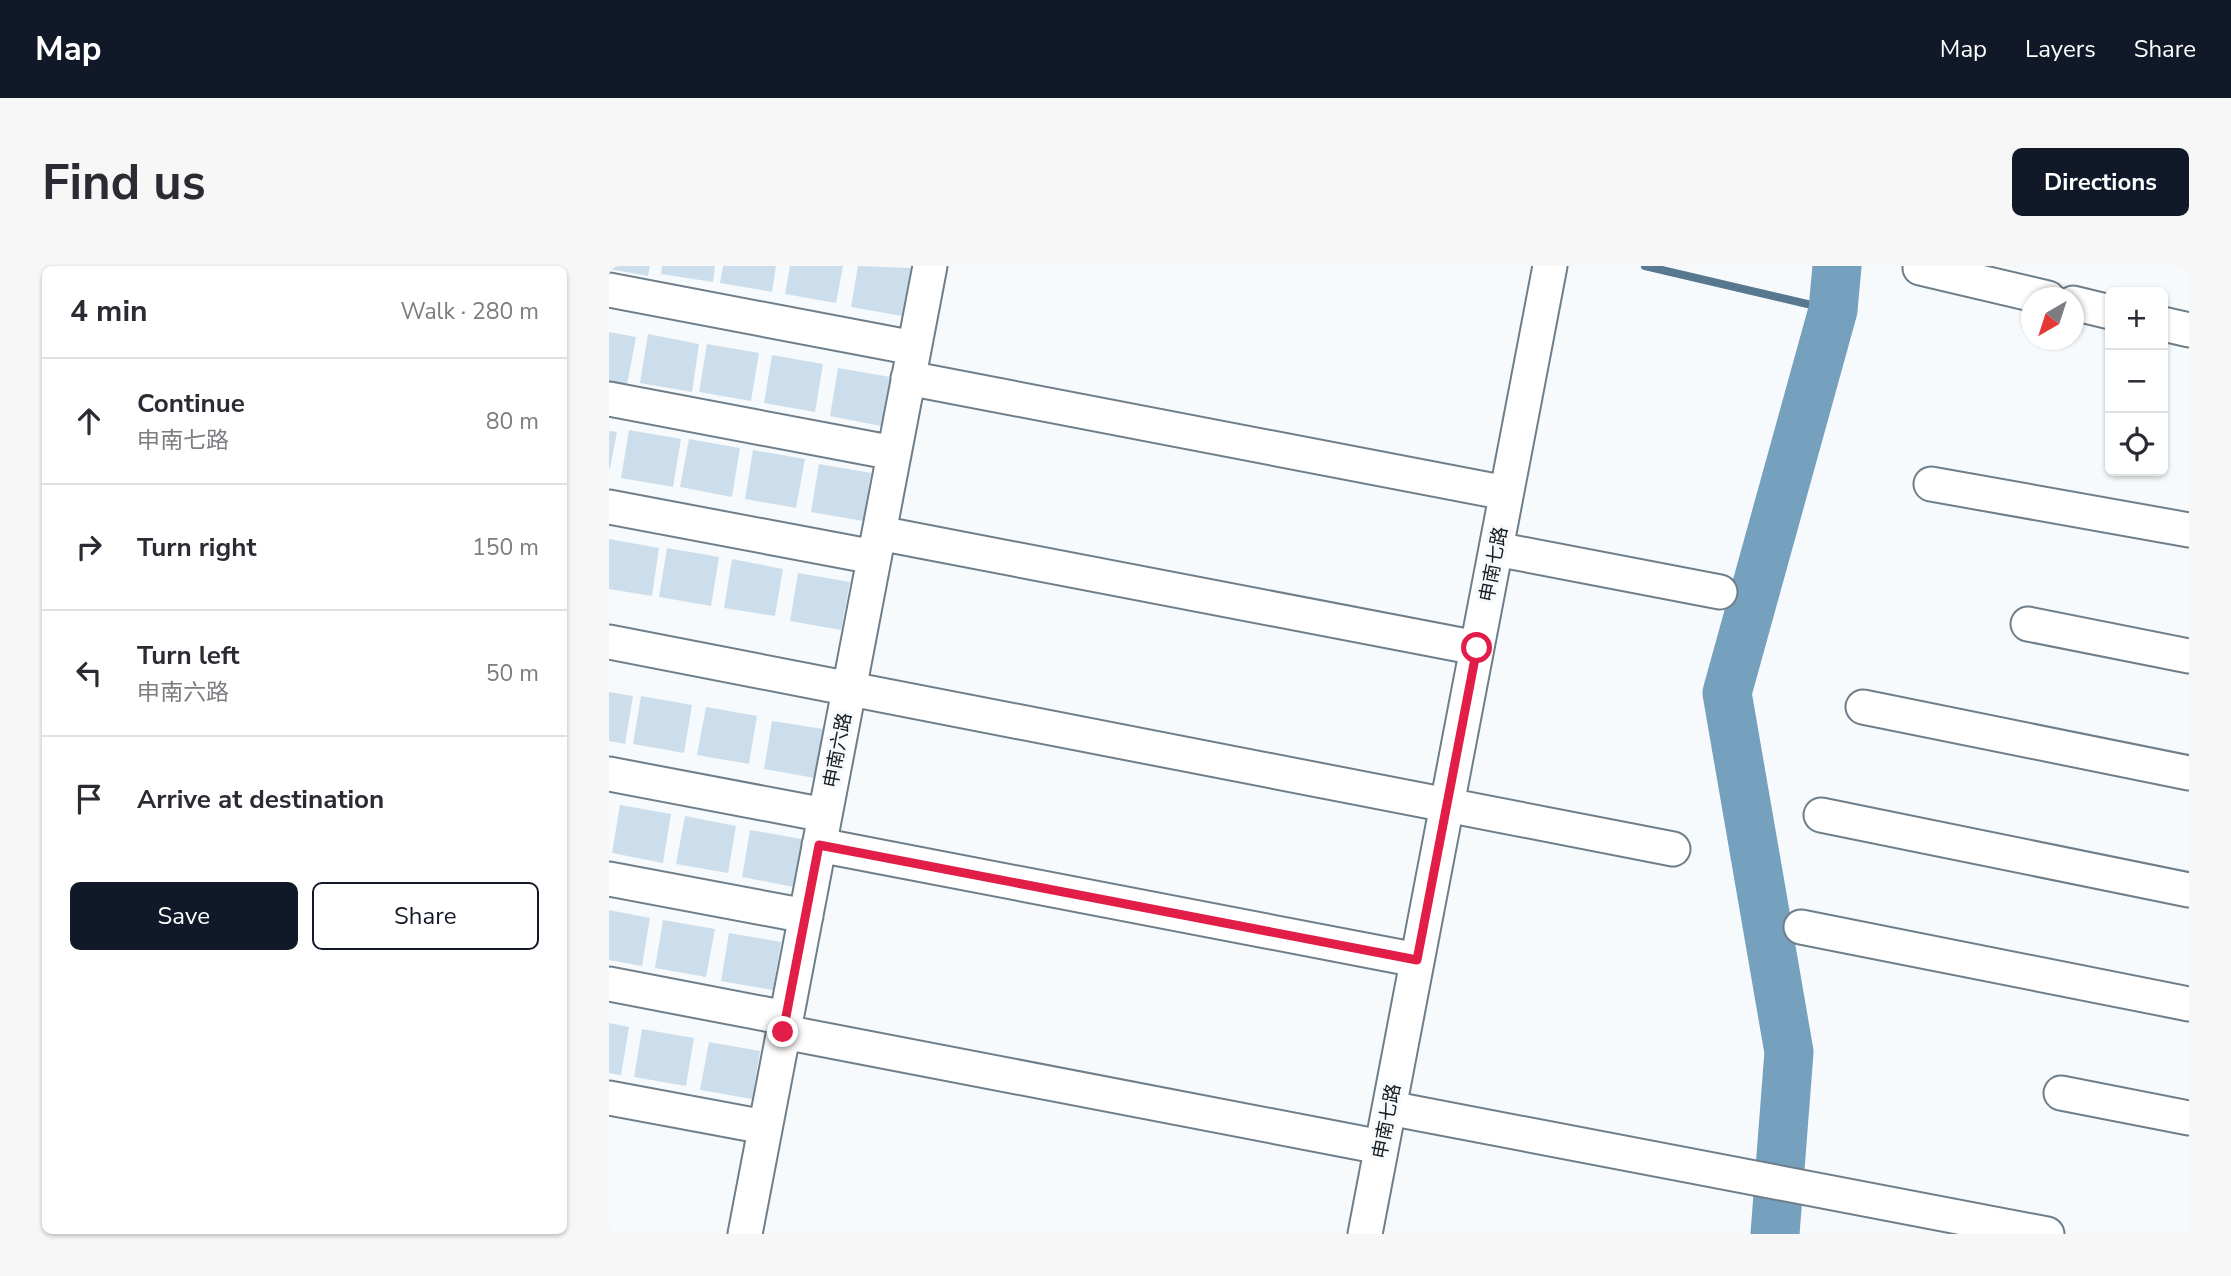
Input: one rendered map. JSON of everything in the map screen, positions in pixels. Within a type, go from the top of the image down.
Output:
[{"type":"lane","name":"申南六路","points":[[745,1234],[930,266]]},
{"type":"lane","name":"申南七路","points":[[1364,1234],[1550,266]]},
{"type":"lane","points":[[1920,268],[2021,292]]},
{"type":"lane","points":[[609,290],[911,363],[1506,493]]},
{"type":"lane","points":[[2084,306],[2105,311]]},
{"type":"lane","points":[[2168,325],[2189,330]]},
{"type":"lane","points":[[609,399],[894,453]]},
{"type":"lane","points":[[1931,484],[2189,530]]},
{"type":"lane","points":[[609,507],[877,545],[1477,648]]},
{"type":"lane","points":[[1496,549],[1720,592]]},
{"type":"lane","points":[[2028,624],[2189,656]]},
{"type":"lane","points":[[609,642],[1673,849]]},
{"type":"lane","points":[[1863,707],[2189,773]]},
{"type":"lane","points":[[609,774],[822,830],[1417,960]]},
{"type":"lane","points":[[1821,815],[2189,890]]},
{"type":"lane","points":[[609,879],[806,916]]},
{"type":"lane","points":[[1801,927],[2189,1004]]},
{"type":"lane","points":[[609,984],[785,1025],[1381,1147]]},
{"type":"lane","points":[[2061,1093],[2189,1118]]},
{"type":"lane","points":[[609,1098],[765,1127]]},
{"type":"lane","points":[[1389,1108],[2047,1234]]},
{"type":"building","points":[[609,266],[650,266],[648,276],[609,269]]},
{"type":"building","points":[[662,266],[715,266],[713,282],[661,274]]},
{"type":"building","points":[[723,266],[776,266],[772,292],[720,283]]},
{"type":"building","points":[[790,266],[843,266],[836,303],[785,294]]},
{"type":"building","points":[[858,266],[911,268],[902,316],[851,307]]},
{"type":"building","points":[[609,332],[636,337],[627,385],[609,382]]},
{"type":"building","points":[[648,334],[699,344],[692,392],[640,383]]},
{"type":"building","points":[[707,344],[759,353],[751,401],[699,392]]},
{"type":"building","points":[[772,355],[823,364],[815,412],[764,403]]},
{"type":"building","points":[[838,368],[890,377],[881,426],[830,416]]},
{"type":"building","points":[[629,430],[681,439],[673,487],[621,478]]},
{"type":"building","points":[[609,431],[617,432],[610,468],[609,468]]},
{"type":"building","points":[[689,439],[740,448],[732,497],[680,487]]},
{"type":"building","points":[[753,450],[805,459],[796,508],[745,499]]},
{"type":"building","points":[[819,464],[871,473],[863,521],[811,512]]},
{"type":"building","points":[[609,539],[659,548],[652,596],[609,589]]},
{"type":"building","points":[[667,548],[719,557],[711,606],[659,597]]},
{"type":"building","points":[[732,559],[783,569],[775,616],[724,608]]},
{"type":"building","points":[[798,573],[850,582],[841,630],[790,621]]},
{"type":"building","points":[[609,692],[633,696],[625,744],[609,741]]},
{"type":"building","points":[[641,696],[692,705],[684,753],[633,744]]},
{"type":"building","points":[[706,707],[757,716],[749,764],[697,755]]},
{"type":"building","points":[[772,721],[823,729],[815,778],[764,769]]},
{"type":"building","points":[[620,805],[671,814],[663,863],[612,853]]},
{"type":"building","points":[[685,816],[736,826],[728,873],[676,864]]},
{"type":"building","points":[[750,830],[802,839],[794,887],[742,877]]},
{"type":"building","points":[[609,910],[650,918],[642,966],[609,960]]},
{"type":"building","points":[[663,920],[715,929],[706,977],[655,968]]},
{"type":"building","points":[[729,933],[781,942],[773,990],[721,981]]},
{"type":"building","points":[[609,1023],[629,1027],[621,1075],[609,1073]]},
{"type":"building","points":[[642,1029],[694,1038],[686,1086],[634,1077]]},
{"type":"building","points":[[709,1042],[760,1051],[752,1099],[700,1090]]},
{"type":"waterway","points":[[1645,266],[1833,310]]},
{"type":"waterway","points":[[1775,1234],[1789,1052],[1727,693],[1833,310],[1837,266]]},
{"type":"route","points":[[783,1032],[819,845],[1417,960],[1477,648]]}]
